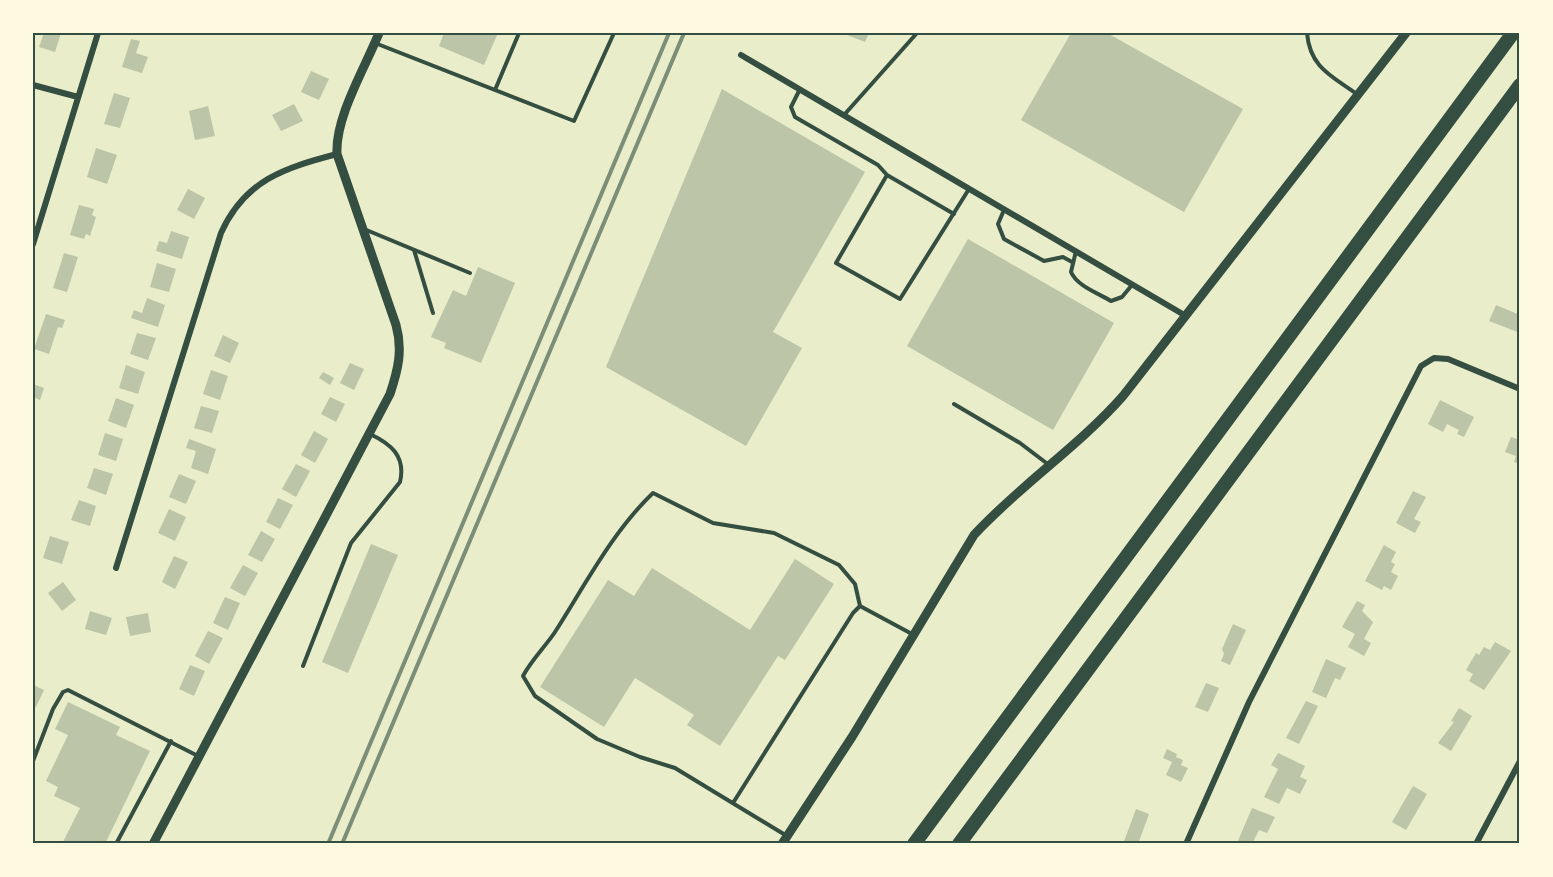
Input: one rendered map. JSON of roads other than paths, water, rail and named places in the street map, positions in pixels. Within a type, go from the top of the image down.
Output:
[{"type":"highway","points":[[914,844],[1513,33]]},
{"type":"highway","points":[[959,844],[1520,85]]},
{"type":"street","points":[[33,244],[98,33]]},
{"type":"street","points":[[153,844],[390,394],[398,370],[400,346],[396,325],[337,154],[340,124],[379,33]]},
{"type":"street","points":[[785,840],[974,535],[993,514],[1099,424],[1406,33]]},
{"type":"street","points":[[741,55],[1186,316]]},
{"type":"street","points":[[33,85],[78,98]]},
{"type":"street","points":[[116,568],[220,233],[228,217],[248,193],[261,182],[306,162],[337,154]]},
{"type":"street","points":[[1186,844],[1249,702],[1421,366],[1434,358],[1448,359],[1520,389]]},
{"type":"street","points":[[1476,844],[1520,761]]},
{"type":"lane","points":[[495,90],[519,33]]},
{"type":"lane","points":[[375,43],[574,122],[614,33]]},
{"type":"lane","points":[[844,115],[917,33]]},
{"type":"lane","points":[[1307,33],[1308,49],[1318,66],[1359,95]]},
{"type":"lane","points":[[800,89],[791,108],[795,117],[878,165],[887,175],[954,214]]},
{"type":"lane","points":[[887,175],[836,263],[900,299],[970,189]]},
{"type":"lane","points":[[1004,209],[998,224],[1004,239],[1044,261],[1063,257],[1072,262]]},
{"type":"lane","points":[[364,228],[470,273]]},
{"type":"lane","points":[[413,250],[433,313]]},
{"type":"lane","points":[[1076,251],[1072,262],[1073,277],[1111,301],[1122,297],[1133,285]]},
{"type":"lane","points":[[954,404],[1020,443],[1050,465]]},
{"type":"lane","points":[[303,666],[351,543],[400,482],[401,463],[394,448],[369,434]]},
{"type":"lane","points":[[785,840],[733,803],[675,768],[640,757],[597,739],[535,696],[523,676],[534,657],[551,638],[639,506],[653,493],[713,523],[774,533],[838,565],[855,584],[860,606],[914,634]]},
{"type":"lane","points":[[733,803],[853,613],[860,606]]},
{"type":"lane","points":[[33,761],[53,709],[63,692],[68,690],[199,757]]},
{"type":"lane","points":[[116,844],[171,741]]},
{"type":"railway","points":[[328,844],[669,33]]},
{"type":"railway","points":[[342,844],[684,33]]}]
